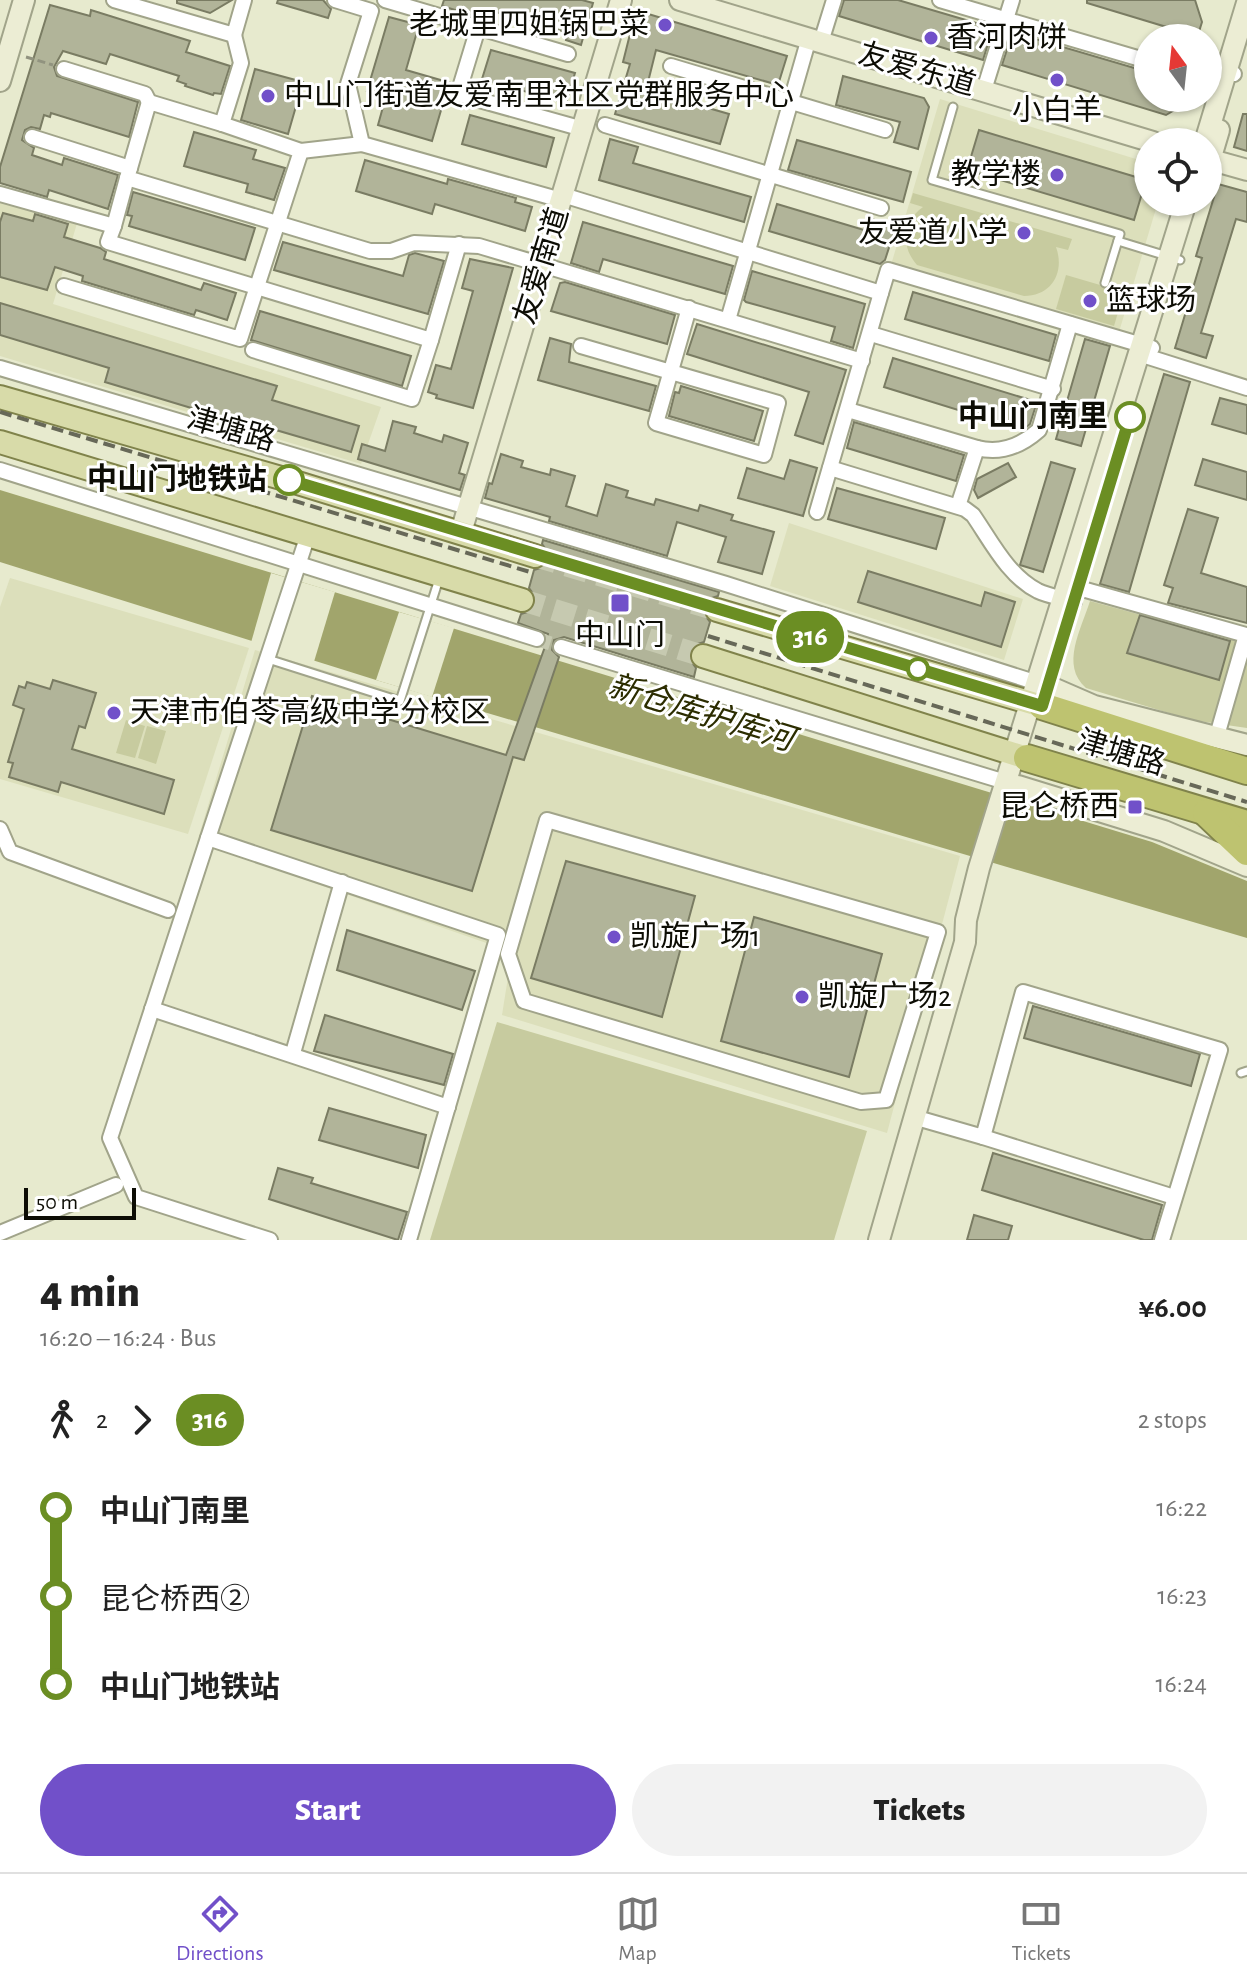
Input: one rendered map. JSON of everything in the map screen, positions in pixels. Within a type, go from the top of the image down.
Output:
[{"type":"highway","name":"津塘路","points":[[1039,694],[1247,771]]},
{"type":"highway","name":"津塘路","points":[[1020,756],[1247,824]]},
{"type":"highway","points":[[1206,813],[1247,834]]},
{"type":"highway","points":[[1206,813],[1247,852]]},
{"type":"main road","name":"津塘路","points":[[0,397],[535,556]]},
{"type":"main road","points":[[0,442],[522,600]]},
{"type":"main road","name":"津塘路","points":[[717,610],[1039,694]]},
{"type":"main road","name":"津塘路","points":[[703,656],[1020,756]]},
{"type":"street","points":[[0,81],[24,0]]},
{"type":"street","points":[[114,0],[234,35]]},
{"type":"street","points":[[222,124],[241,63],[234,35],[244,0]]},
{"type":"street","points":[[335,0],[372,5],[348,84],[362,144]]},
{"type":"street","points":[[385,0],[429,6],[478,28],[568,54]]},
{"type":"street","name":"友爱南道","points":[[461,532],[621,0]]},
{"type":"street","name":"友爱东道","points":[[680,0],[1134,136]]},
{"type":"street","points":[[728,320],[790,103],[834,0]]},
{"type":"street","points":[[940,0],[1134,57]]},
{"type":"street","points":[[984,90],[1012,0]]},
{"type":"street","points":[[1213,128],[1223,71],[1243,44],[1246,2]]},
{"type":"street","points":[[478,28],[458,94],[583,129]]},
{"type":"street","points":[[671,66],[885,130]]},
{"type":"street","points":[[64,69],[145,94],[149,102],[108,242],[431,340]]},
{"type":"street","points":[[149,102],[301,151],[362,144],[562,197],[881,293]]},
{"type":"street","points":[[605,125],[881,208]]},
{"type":"street","points":[[32,137],[128,173],[370,251],[391,251],[414,243],[479,246],[862,361]]},
{"type":"street","points":[[64,286],[240,339],[301,151]]},
{"type":"street","points":[[1222,162],[1247,170]]},
{"type":"street","points":[[0,194],[114,226]]},
{"type":"street","points":[[1175,258],[1183,216]]},
{"type":"street","points":[[879,1240],[917,1118],[965,942],[966,920],[986,870],[1145,351],[1192,216]]},
{"type":"street","points":[[253,350],[412,399],[459,244]]},
{"type":"street","points":[[817,512],[888,270],[1070,324],[1247,388]]},
{"type":"street","points":[[581,346],[671,373],[778,403],[764,455],[656,423],[671,373],[689,308]]},
{"type":"street","points":[[848,410],[977,448],[991,451],[1007,448],[1039,430],[1070,324]]},
{"type":"street","points":[[871,334],[1053,389]]},
{"type":"street","points":[[0,368],[726,584],[1039,694],[1247,745]]},
{"type":"street","points":[[958,506],[977,448]]},
{"type":"street","points":[[830,468],[958,506],[973,515],[1017,576],[1040,592],[1071,594],[1247,636],[1216,739]]},
{"type":"street","points":[[0,470],[537,639]]},
{"type":"street","points":[[270,1240],[136,1197],[110,1138],[308,535]]},
{"type":"street","points":[[561,647],[1010,788],[1164,831],[1247,866]]},
{"type":"street","points":[[938,932],[886,1100],[861,1102],[524,1001],[508,954],[547,820],[938,932],[965,942]]},
{"type":"street","points":[[0,829],[10,852],[168,910]]},
{"type":"street","points":[[208,838],[498,935],[409,1240]]},
{"type":"street","points":[[293,1053],[342,882]]},
{"type":"street","points":[[983,1137],[1023,992],[1220,1050],[1162,1240]]},
{"type":"street","points":[[152,1009],[293,1053],[448,1107]]},
{"type":"street","points":[[917,1118],[1174,1197]]},
{"type":"street","points":[[0,1233],[116,1185]]},
{"type":"lane","points":[[953,107],[932,180],[1120,234],[1105,283]]},
{"type":"lane","points":[[1118,241],[1175,258]]},
{"type":"lane","points":[[270,652],[400,701],[440,576]]},
{"type":"path","points":[[9,51],[64,69]]},
{"type":"shaded area","name":"友爱道小学","points":[[940,99],[1134,158],[1134,216],[1154,216],[1119,332],[891,265]]},
{"type":"shaded area","points":[[0,187],[81,210],[53,304],[381,407],[361,464],[0,356]]},
{"type":"shaded area","points":[[913,193],[1072,239],[1068,250],[1056,247],[1059,265],[1054,281],[1042,292],[1024,296],[917,265],[906,242],[911,219],[923,207],[910,203]]},
{"type":"shaded area","name":"篮球场","points":[[1066,275],[1124,292],[1114,326],[1056,309]]},
{"type":"shaded area","points":[[789,523],[1023,599],[1004,660],[770,586]]},
{"type":"shaded area","name":"天津市伯苓高级中学分校区","points":[[10,578],[249,648],[188,834],[0,779],[0,607]]},
{"type":"shaded area","points":[[1090,601],[1247,644],[1247,728],[1192,720],[1086,688],[1078,679],[1073,658]]},
{"type":"shaded area","points":[[255,650],[960,856],[887,1133],[502,1015],[512,952],[197,842]]},
{"type":"shaded area","points":[[126,720],[145,726],[135,758],[116,753]]},
{"type":"shaded area","points":[[147,726],[166,731],[156,764],[138,758]]},
{"type":"shaded area","points":[[497,1022],[867,1131],[834,1240],[430,1240]]},
{"type":"water","name":"新仓库护库河","points":[[0,490],[1152,842],[1247,881],[1247,938],[376,680],[0,562]]},
{"type":"pier","points":[[271,573],[335,592],[313,665],[250,646]]},
{"type":"pier","points":[[399,612],[454,628],[432,697],[376,680]]},
{"type":"building","points":[[177,0],[232,0],[210,13],[177,3]]},
{"type":"building","points":[[278,0],[323,0],[331,9],[328,18],[277,3]]},
{"type":"building","points":[[444,0],[582,0],[593,3],[581,45],[566,40],[568,33],[496,12],[494,22],[442,6]]},
{"type":"building","points":[[844,0],[898,0],[993,28],[983,60],[839,16]]},
{"type":"building","points":[[1087,0],[1195,0],[1202,22],[1156,24],[1087,3]]},
{"type":"building","points":[[50,5],[90,16],[91,10],[190,41],[186,52],[230,66],[221,94],[213,95],[185,86],[177,81],[179,76],[110,54],[106,64],[63,51],[54,67],[57,76],[138,102],[129,137],[51,113],[50,117],[44,115],[40,129],[31,127],[25,130],[22,140],[34,148],[32,155],[62,165],[64,158],[118,175],[108,209],[49,190],[47,197],[0,183],[0,167]]},
{"type":"building","points":[[645,13],[787,56],[778,85],[656,50],[646,90],[729,114],[720,144],[615,114],[630,64],[623,62],[633,22]]},
{"type":"building","points":[[389,17],[419,25],[406,70],[451,83],[448,101],[444,100],[432,141],[378,125],[386,96],[367,91]]},
{"type":"building","points":[[1012,34],[1134,68],[1134,105],[1002,65]]},
{"type":"building","points":[[491,50],[575,73],[566,103],[482,79]]},
{"type":"building","points":[[255,69],[303,82],[288,134],[241,120]]},
{"type":"building","points":[[843,76],[924,98],[929,107],[918,149],[894,142],[900,122],[836,105]]},
{"type":"building","points":[[1243,114],[1247,114],[1247,151],[1234,147]]},
{"type":"building","points":[[470,115],[554,138],[546,167],[462,144]]},
{"type":"building","name":"教学楼","points":[[979,130],[1134,176],[1135,216],[1134,220],[967,170]]},
{"type":"building","points":[[194,132],[256,150],[253,159],[285,168],[274,200],[246,192],[248,184],[184,166]]},
{"type":"building","points":[[610,139],[638,147],[633,163],[751,197],[744,222],[599,180]]},
{"type":"building","points":[[797,140],[911,172],[903,202],[788,170]]},
{"type":"building","points":[[365,160],[447,184],[448,179],[516,198],[515,202],[532,207],[525,231],[435,204],[432,214],[356,191]]},
{"type":"building","points":[[1222,185],[1247,192],[1247,222],[1236,219],[1201,333],[1213,336],[1206,358],[1175,348],[1202,258],[1196,256],[1208,216],[1222,216]]},
{"type":"building","points":[[133,192],[255,228],[245,260],[129,226],[132,216],[127,215]]},
{"type":"building","points":[[777,204],[864,230],[868,218],[896,226],[885,260],[880,264],[769,231]]},
{"type":"building","points":[[3,213],[33,221],[35,214],[68,224],[64,237],[100,248],[106,252],[104,259],[201,290],[204,283],[236,293],[227,320],[196,310],[194,315],[82,281],[83,276],[55,267],[47,290],[0,277],[0,222]]},
{"type":"building","points":[[583,222],[733,266],[725,294],[603,259],[599,272],[571,263]]},
{"type":"building","points":[[283,242],[403,276],[409,255],[415,253],[444,261],[428,314],[274,270]]},
{"type":"building","points":[[470,259],[513,268],[473,408],[436,398],[437,395],[428,392],[436,365],[451,369],[473,291],[462,288]]},
{"type":"building","points":[[752,271],[865,304],[853,348],[831,341],[835,327],[746,302]]},
{"type":"building","points":[[560,283],[675,315],[667,344],[551,311]]},
{"type":"building","points":[[913,292],[1056,335],[1049,361],[905,319]]},
{"type":"building","points":[[0,303],[277,386],[272,400],[359,426],[351,452],[105,382],[109,368],[0,335]]},
{"type":"building","points":[[260,311],[411,356],[402,386],[251,340]]},
{"type":"building","points":[[697,324],[846,370],[823,444],[795,435],[809,392],[687,354]]},
{"type":"building","points":[[550,338],[571,344],[569,362],[656,386],[649,411],[538,380]]},
{"type":"building","points":[[1085,339],[1110,346],[1081,446],[1056,439]]},
{"type":"building","points":[[893,358],[1037,402],[1030,424],[1023,430],[884,387]]},
{"type":"building","points":[[1164,374],[1190,382],[1129,592],[1100,584]]},
{"type":"building","points":[[681,386],[763,411],[754,441],[669,416],[675,392],[679,393]]},
{"type":"building","points":[[1220,398],[1247,405],[1247,434],[1212,424]]},
{"type":"building","points":[[393,421],[416,427],[414,433],[442,442],[444,435],[468,443],[459,473],[465,475],[460,490],[358,459],[362,444],[385,451]]},
{"type":"building","points":[[854,422],[964,455],[956,481],[847,448]]},
{"type":"building","points":[[501,454],[523,461],[521,467],[550,475],[551,469],[575,476],[566,506],[597,516],[606,484],[628,491],[626,497],[654,505],[656,499],[698,511],[700,505],[733,515],[731,520],[774,532],[762,574],[718,562],[726,537],[677,522],[667,556],[549,521],[550,517],[485,498]]},
{"type":"building","points":[[1203,459],[1247,472],[1247,500],[1195,485]]},
{"type":"building","points":[[790,460],[817,468],[803,516],[738,498],[747,468],[784,479]]},
{"type":"building","points":[[1051,462],[1075,469],[1043,572],[1020,565]]},
{"type":"building","points":[[1008,463],[1016,477],[978,498],[974,490],[977,479]]},
{"type":"building","points":[[837,488],[945,518],[936,549],[828,519]]},
{"type":"building","points":[[1188,509],[1218,518],[1201,573],[1247,587],[1247,623],[1168,603],[1173,588],[1164,585]]},
{"type":"building","points":[[543,540],[719,592],[704,605],[704,614],[710,622],[704,642],[694,645],[690,653],[690,660],[696,668],[694,677],[564,637],[554,640],[552,650],[559,657],[524,760],[513,757],[472,891],[271,830],[312,696],[506,755],[547,641],[548,634],[518,623],[521,614],[531,611],[535,605],[535,596],[529,588],[534,570],[544,567],[549,559]]},
{"type":"building","points":[[868,571],[981,606],[985,592],[1015,602],[1001,647],[858,602]]},
{"type":"building","points":[[1140,615],[1230,641],[1219,680],[1127,653]]},
{"type":"building","points":[[53,680],[96,693],[85,728],[79,726],[72,749],[174,780],[164,814],[61,782],[58,792],[9,777],[13,763],[8,762],[24,709],[13,705],[19,686],[25,688],[27,682],[50,689]]},
{"type":"building","name":"凯旋广场1","points":[[566,861],[695,896],[662,1017],[531,978]]},
{"type":"building","name":"凯旋广场2","points":[[754,917],[882,954],[849,1077],[721,1041]]},
{"type":"building","points":[[347,930],[475,971],[462,1010],[337,970]]},
{"type":"building","points":[[1033,1006],[1200,1054],[1191,1086],[1024,1038]]},
{"type":"building","points":[[325,1015],[453,1054],[444,1085],[314,1051]]},
{"type":"building","points":[[329,1108],[426,1135],[418,1168],[319,1140]]},
{"type":"building","points":[[993,1153],[1162,1205],[1152,1240],[982,1190]]},
{"type":"building","points":[[278,1168],[313,1178],[311,1183],[407,1212],[398,1240],[269,1199]]},
{"type":"building","points":[[974,1215],[1012,1226],[1008,1240],[967,1240]]},
{"type":"tunnel","points":[[535,556],[717,610]]},
{"type":"tunnel","points":[[522,600],[703,656]]},
{"type":"tunnel","points":[[537,639],[561,647]]},
{"type":"railway","points":[[0,412],[530,572]]},
{"type":"railway","points":[[708,636],[1247,802]]},
{"type":"bus line","name":"316","points":[[289,480],[1042,706],[1130,417]]},
{"type":"place","name":"老城里四姐锅巴菜","points":[[665,25]]},
{"type":"place","name":"香河肉饼","points":[[931,38]]},
{"type":"place","name":"小白羊","points":[[1057,80]]},
{"type":"place","name":"中山门街道友爱南里社区党群服务中心","points":[[268,96]]},
{"type":"place","name":"教学楼","points":[[1057,175]]},
{"type":"place","name":"友爱道小学","points":[[1024,233]]},
{"type":"place","name":"篮球场","points":[[1090,301]]},
{"type":"place","name":"中山门南里","points":[[1130,417]]},
{"type":"place","name":"中山门地铁站","points":[[289,480]]},
{"type":"place","name":"中山门","points":[[620,603]]},
{"type":"place","name":"天津市伯苓高级中学分校区","points":[[114,713]]},
{"type":"place","name":"昆仑桥西","points":[[1135,807]]},
{"type":"place","name":"凯旋广场1","points":[[614,937]]},
{"type":"place","name":"凯旋广场2","points":[[802,997]]}]
